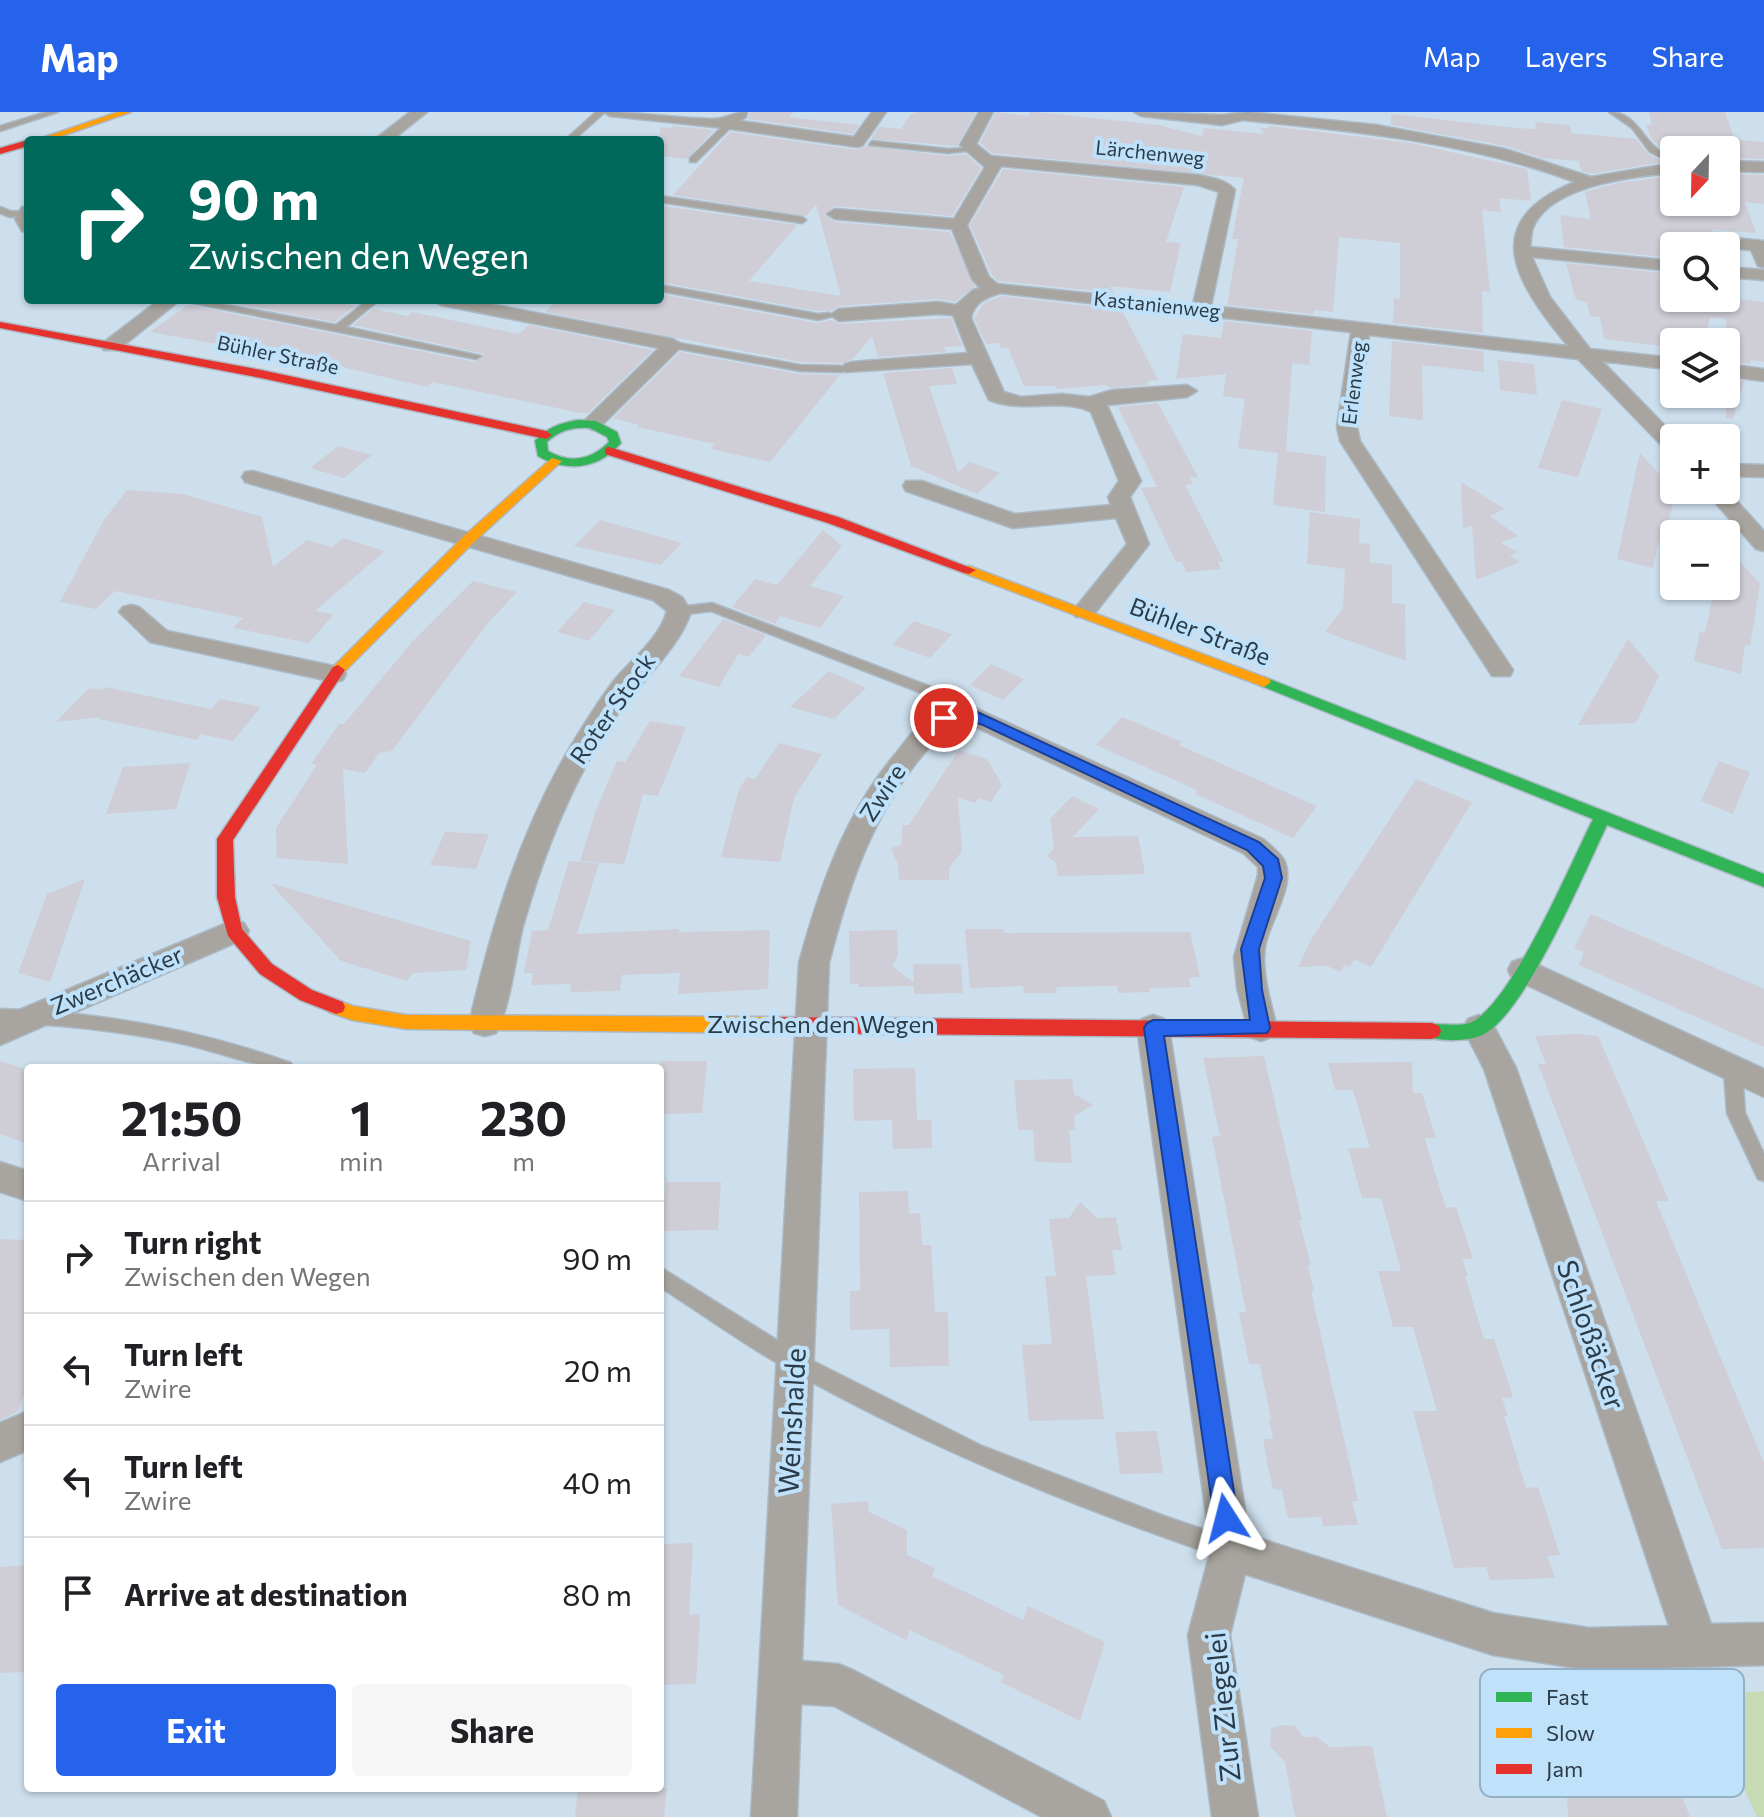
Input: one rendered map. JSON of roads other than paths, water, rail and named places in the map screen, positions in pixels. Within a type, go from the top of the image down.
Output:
[{"type":"street","points":[[53,136],[127,112]]},
{"type":"street","points":[[387,136],[420,112]]},
{"type":"street","points":[[610,112],[858,142],[879,112]]},
{"type":"street","points":[[726,125],[743,112]]},
{"type":"street","points":[[959,225],[991,169],[991,161],[968,145],[986,112]]},
{"type":"street","points":[[1141,112],[1222,120],[1243,116],[1378,129],[1460,141],[1506,152],[1590,182]]},
{"type":"street","points":[[1362,112],[1378,129]]},
{"type":"street","points":[[0,151],[24,144]]},
{"type":"street","name":"Lärchenweg","points":[[991,161],[1198,180],[1224,187],[1227,190],[1201,310]]},
{"type":"street","points":[[1740,166],[1764,167]]},
{"type":"street","points":[[1660,169],[1635,171],[1561,193],[1542,205],[1527,223],[1521,251],[1528,273],[1541,296],[1588,356],[1660,432]]},
{"type":"street","points":[[835,214],[959,225]]},
{"type":"street","points":[[959,225],[981,279],[992,289],[979,294],[961,311]]},
{"type":"street","points":[[1740,243],[1758,245],[1764,262]]},
{"type":"street","points":[[1521,251],[1660,265]]},
{"type":"street","points":[[1740,273],[1764,275]]},
{"type":"street","name":"Kastanienweg","points":[[992,289],[1361,328]]},
{"type":"street","points":[[111,346],[166,304]]},
{"type":"street","points":[[464,304],[673,345]]},
{"type":"street","points":[[532,316],[546,304]]},
{"type":"street","points":[[834,316],[938,308],[961,311]]},
{"type":"street","points":[[961,311],[991,391],[1001,399],[1020,403],[1078,400],[1092,403],[1100,409],[1130,481],[1119,497],[1138,544],[1084,612]]},
{"type":"street","name":"Bühler Straße","points":[[0,325],[546,435]]},
{"type":"street","name":"Erlenweg","points":[[1501,670],[1350,441],[1347,427],[1361,328],[1660,363]]},
{"type":"street","points":[[592,424],[673,345]]},
{"type":"street","points":[[847,368],[977,358]]},
{"type":"street","points":[[1740,372],[1764,375]]},
{"type":"street","points":[[1092,403],[1113,396],[1187,391]]},
{"type":"street","points":[[592,424],[613,435],[615,443],[609,451],[585,462],[556,461],[548,458],[540,447],[546,435],[567,425],[592,424]]},
{"type":"street","name":"Bühler Straße","points":[[609,451],[833,520],[1084,612],[1764,881]]},
{"type":"street","name":"Zwischen den Wegen","points":[[556,461],[469,539],[334,674],[225,839],[226,897],[234,931],[266,969],[306,995],[352,1013],[406,1022],[1436,1031],[1479,1028]]},
{"type":"street","points":[[1740,470],[1764,471]]},
{"type":"street","points":[[253,477],[661,595],[674,602],[679,611]]},
{"type":"street","points":[[914,486],[1013,521],[1126,510]]},
{"type":"street","points":[[1728,504],[1764,544]]},
{"type":"street","name":"Roter Stock","points":[[485,1024],[524,871],[549,812],[595,729],[623,687],[673,627],[679,611]]},
{"type":"street","points":[[131,612],[159,637],[334,674]]},
{"type":"street","points":[[955,715],[973,715],[1003,728],[1253,846],[1272,864],[1273,878],[1250,949],[1253,990],[1261,1028]]},
{"type":"street","name":"Zwire","points":[[811,1025],[814,963],[830,899],[845,858],[868,809],[896,768],[936,724],[955,715]]},
{"type":"street","points":[[1479,1028],[1497,1011],[1523,970],[1603,815]]},
{"type":"street","name":"Zwerchäcker","points":[[0,1032],[234,931]]},
{"type":"street","points":[[1523,970],[1764,1084]]},
{"type":"street","name":"Weinshalde","points":[[774,1817],[811,1025]]},
{"type":"street","name":"Zur Ziegelei","points":[[1153,1028],[1231,1549],[1209,1635],[1235,1817]]},
{"type":"street","name":"Schloßäcker","points":[[1479,1028],[1500,1068],[1697,1646]]},
{"type":"street","points":[[0,1177],[24,1185]]},
{"type":"street","points":[[0,1443],[24,1432]]},
{"type":"street","points":[[1231,1549],[1493,1634],[1589,1649],[1764,1644]]},
{"type":"street","points":[[780,1681],[838,1685],[1088,1817]]},
{"type":"lane","points":[[0,129],[54,112]]},
{"type":"lane","points":[[574,136],[601,112]]},
{"type":"lane","points":[[1613,112],[1635,126],[1653,150],[1660,154]]},
{"type":"lane","points":[[693,160],[726,125]]},
{"type":"lane","points":[[872,143],[948,151],[971,150]]},
{"type":"lane","points":[[664,200],[802,220]]},
{"type":"lane","points":[[0,210],[24,217]]},
{"type":"lane","points":[[664,289],[818,317],[834,316]]},
{"type":"lane","points":[[204,304],[476,356]]},
{"type":"lane","points":[[338,328],[369,304]]},
{"type":"lane","points":[[673,345],[800,368],[847,368]]},
{"type":"lane","points":[[679,611],[712,607],[947,698],[955,715]]},
{"type":"lane","points":[[0,1016],[36,1016],[103,1023],[230,1049],[273,1064]]},
{"type":"lane","points":[[1733,1071],[1736,1113],[1764,1173]]},
{"type":"lane","points":[[664,1279],[794,1362],[976,1454],[1164,1527],[1231,1549]]}]
